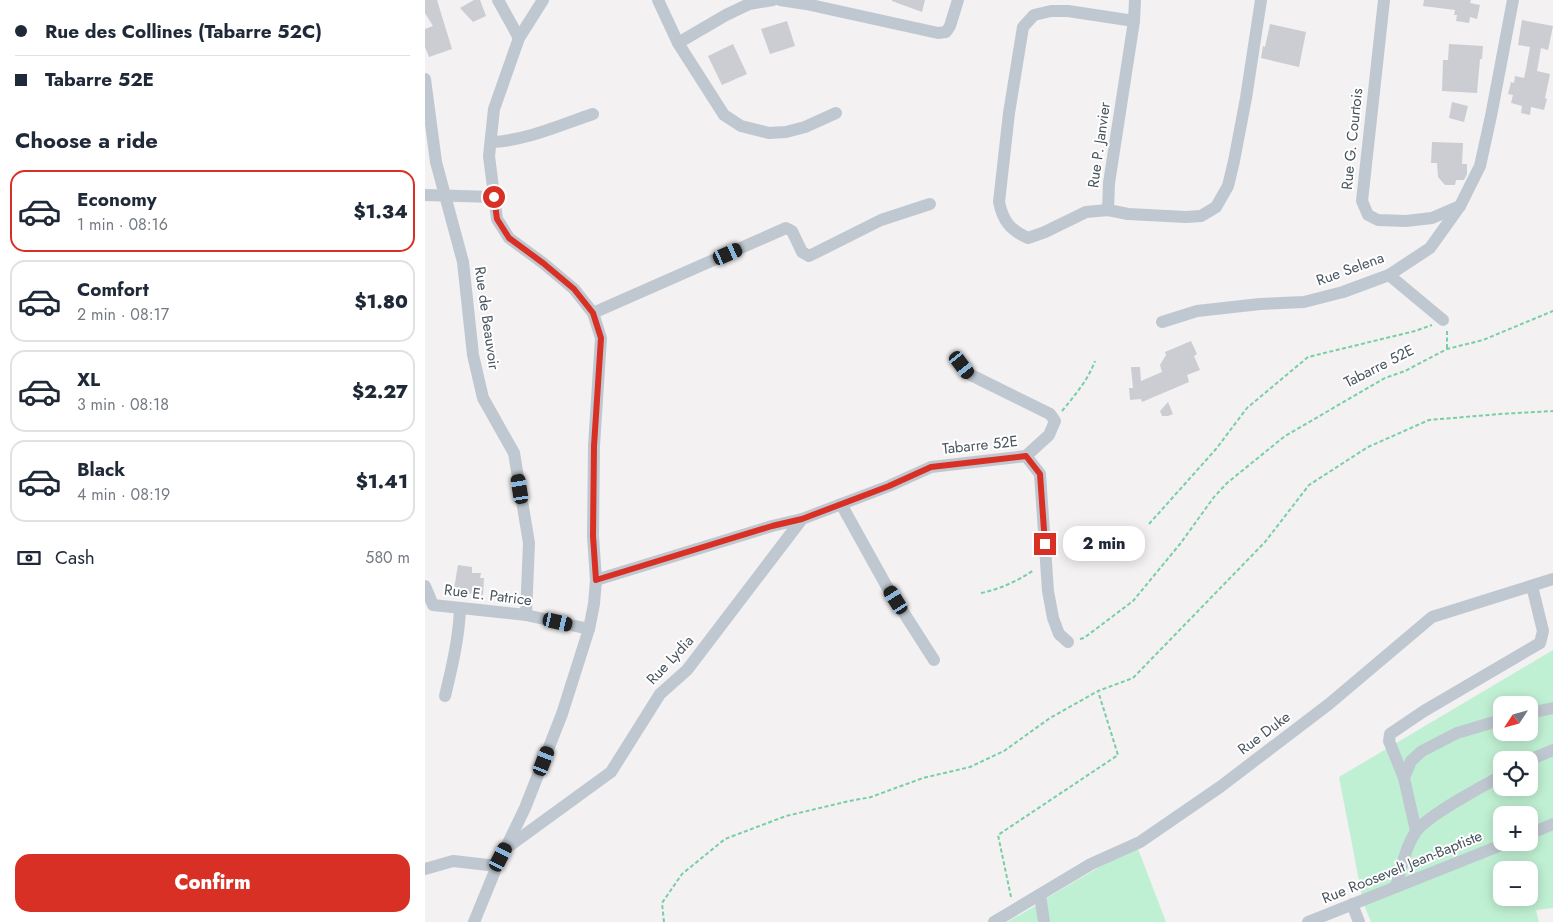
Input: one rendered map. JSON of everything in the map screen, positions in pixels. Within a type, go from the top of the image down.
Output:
[{"type":"street","points":[[499,0],[519,38]]},
{"type":"street","points":[[474,922],[505,848],[525,808],[562,714],[589,629],[596,580],[593,536],[594,446],[601,338],[593,313],[574,289],[509,238],[497,219],[489,156],[494,109],[519,38],[543,0]]},
{"type":"street","points":[[658,0],[679,43],[724,114],[741,126],[769,133],[787,132],[805,127],[835,113]]},
{"type":"street","points":[[679,43],[749,4],[773,0]]},
{"type":"street","points":[[780,0],[938,33],[946,32],[950,26],[958,0]]},
{"type":"street","name":"Rue P. Janvier","points":[[1135,0],[1134,21],[1109,183],[1108,210],[1128,214],[1186,217],[1201,216],[1216,207],[1228,186],[1246,98],[1261,0]]},
{"type":"street","name":"Rue G. Courtois","points":[[1384,0],[1362,201],[1368,215],[1378,220],[1406,221],[1432,218],[1460,206]]},
{"type":"street","name":"Rue Selena","points":[[1162,322],[1197,311],[1260,304],[1304,302],[1343,292],[1389,275],[1430,248],[1460,206],[1480,166],[1513,0]]},
{"type":"street","points":[[1108,210],[1086,212],[1028,238],[1016,233],[1004,218],[999,202],[1009,113],[1023,28],[1034,15],[1051,11],[1068,11],[1134,21]]},
{"type":"street","name":"Rue de Beauvoir","points":[[425,79],[436,162],[463,262],[473,354],[483,398],[514,452],[529,543],[526,614]]},
{"type":"street","points":[[491,142],[509,142],[593,114]]},
{"type":"street","points":[[425,195],[494,197]]},
{"type":"street","points":[[593,313],[786,228],[792,231],[802,252],[809,256],[881,220],[930,204]]},
{"type":"street","points":[[1389,275],[1443,320]]},
{"type":"street","points":[[962,365],[969,374],[1050,414],[1055,421],[1049,435],[1026,456]]},
{"type":"street","name":"Tabarre 52E","points":[[596,580],[772,526],[802,519],[889,486],[931,467],[1026,456],[1040,474],[1048,591],[1053,618],[1059,634],[1068,642]]},
{"type":"street","points":[[841,504],[886,585],[934,660]]},
{"type":"street","name":"Rue Lydia","points":[[505,848],[611,772],[660,694],[687,670],[802,519]]},
{"type":"street","name":"Rue Duke","points":[[995,922],[1091,864],[1141,842],[1220,787],[1329,704],[1432,617],[1553,579]]},
{"type":"street","name":"Rue E. Patrice","points":[[425,586],[433,605],[526,614],[589,629]]},
{"type":"street","points":[[1416,831],[1404,778],[1389,741],[1390,734],[1424,711],[1540,643],[1543,631],[1532,586]]},
{"type":"street","points":[[445,696],[460,627],[460,608]]},
{"type":"street","points":[[1538,712],[1553,708]]},
{"type":"street","points":[[1404,778],[1411,762],[1422,751],[1457,732],[1493,722]]},
{"type":"street","points":[[1538,756],[1553,750]]},
{"type":"street","points":[[1396,887],[1406,852],[1416,831],[1436,814],[1493,781]]},
{"type":"street","points":[[1538,830],[1553,824]]},
{"type":"street","name":"Rue Roosevelt Jean-Baptiste","points":[[1308,922],[1493,848]]},
{"type":"street","points":[[425,869],[453,861],[497,866]]},
{"type":"street","points":[[1040,896],[1044,922]]},
{"type":"street","points":[[1353,904],[1359,922]]},
{"type":"path","name":"Tabarre 52E","points":[[1068,642],[1084,638],[1133,601],[1180,544],[1214,497],[1227,483],[1285,436],[1385,378],[1405,371],[1447,349],[1483,340],[1553,310]]},
{"type":"path","points":[[1149,524],[1217,449],[1247,408],[1308,357],[1415,332],[1443,320],[1448,334],[1447,349]]},
{"type":"path","points":[[1055,421],[1081,384],[1089,378],[1095,361]]},
{"type":"path","points":[[664,922],[663,903],[682,874],[725,839],[786,816],[871,798],[923,778],[970,767],[1004,751],[1050,718],[1098,691],[1133,678],[1265,542],[1309,485],[1368,448],[1429,420],[1553,412]]},
{"type":"path","points":[[981,593],[995,590],[1021,578],[1046,562]]},
{"type":"path","points":[[1014,911],[998,835],[1117,755],[1098,691]]},
{"type":"green space","points":[[1553,650],[1553,908],[1536,910],[1539,922],[1371,922],[1361,891],[1339,777]]},
{"type":"green space","points":[[1138,849],[1166,922],[1049,922],[1045,899],[1113,859]]},
{"type":"green space","points":[[1037,905],[1039,922],[1007,922]]},
{"type":"building","points":[[425,0],[437,0],[452,49],[429,57],[425,47],[425,29],[433,26],[425,13]]},
{"type":"building","points":[[474,0],[480,0],[486,16],[473,22],[460,8]]},
{"type":"building","points":[[892,0],[925,0],[922,12]]},
{"type":"building","points":[[1424,0],[1471,0],[1470,3],[1480,5],[1477,19],[1470,17],[1469,23],[1456,21],[1457,15],[1454,15],[1455,10],[1423,6]]},
{"type":"building","points":[[1522,20],[1553,26],[1548,50],[1541,48],[1537,71],[1550,74],[1545,98],[1547,99],[1544,110],[1531,107],[1530,115],[1521,113],[1522,106],[1511,103],[1513,95],[1508,94],[1511,82],[1514,83],[1515,76],[1524,78],[1526,69],[1530,47],[1518,45]]},
{"type":"building","points":[[787,21],[795,46],[770,54],[761,29]]},
{"type":"building","points":[[1270,24],[1306,32],[1299,67],[1261,58]]},
{"type":"building","points":[[733,44],[747,74],[722,85],[708,56]]},
{"type":"building","points":[[1449,44],[1483,46],[1477,93],[1442,91],[1443,60],[1448,60]]},
{"type":"building","points":[[1452,102],[1468,106],[1464,122],[1449,118]]},
{"type":"building","points":[[1432,142],[1463,143],[1462,164],[1467,164],[1467,174],[1464,180],[1456,180],[1455,185],[1445,185],[1438,177],[1437,163],[1431,163]]},
{"type":"building","points":[[1191,341],[1197,354],[1194,356],[1200,370],[1187,375],[1189,382],[1142,402],[1141,399],[1130,400],[1129,388],[1133,388],[1131,367],[1140,367],[1141,381],[1162,372],[1160,365],[1166,355],[1165,352]]},
{"type":"building","points":[[1168,402],[1173,414],[1162,416],[1160,411]]},
{"type":"building","points":[[458,565],[472,567],[472,573],[481,573],[480,578],[484,578],[483,595],[465,593],[465,590],[454,589]]},
{"type":"route","points":[[494,197],[497,219],[509,238],[574,289],[593,313],[601,338],[594,446],[593,536],[596,580],[772,526],[802,519],[889,486],[931,467],[1026,456],[1040,474],[1045,544]]}]
